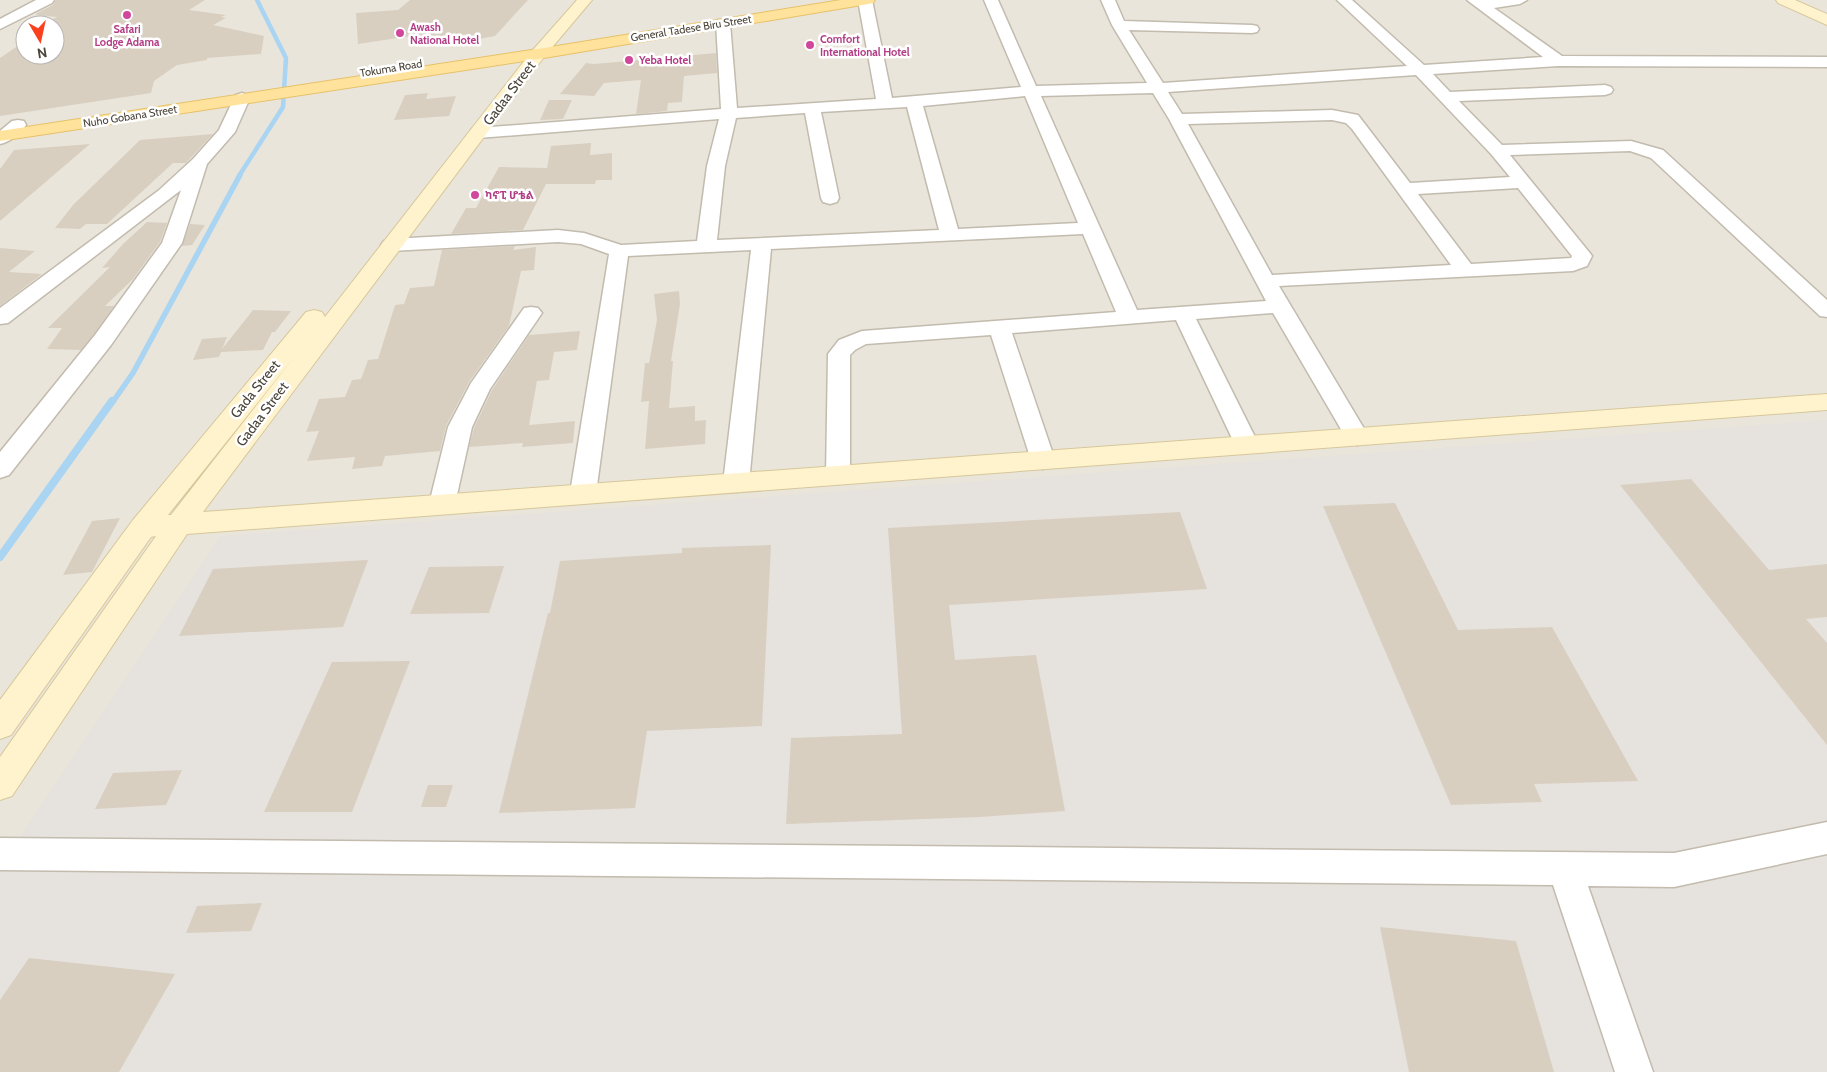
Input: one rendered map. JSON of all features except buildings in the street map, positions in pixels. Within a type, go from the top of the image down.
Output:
[{"type":"main road","points":[[529,49],[585,0]]},
{"type":"main road","name":"General Tadese Biru Street","points":[[529,49],[817,0]]},
{"type":"main road","name":"General Tadese Biru Street","points":[[529,49],[866,0]]},
{"type":"main road","points":[[1782,0],[1825,18]]},
{"type":"main road","name":"Tokuma Road","points":[[254,94],[529,49]]},
{"type":"main road","name":"Gadaa Street","points":[[0,785],[179,524],[478,133],[529,49]]},
{"type":"main road","name":"Gada Street","points":[[0,725],[143,527],[529,49]]},
{"type":"main road","name":"Nuho Gobana Street","points":[[5,133],[254,94]]},
{"type":"main road","points":[[143,527],[1827,402]]},
{"type":"street","points":[[0,24],[47,0]]},
{"type":"street","points":[[866,0],[885,104]]},
{"type":"street","points":[[991,0],[1129,317]]},
{"type":"street","points":[[1108,0],[1120,25],[1177,119],[1279,306],[1357,436]]},
{"type":"street","points":[[1266,281],[1573,265],[1580,262],[1582,256],[1497,150],[1419,69],[1344,0]]},
{"type":"street","points":[[1478,2],[1520,0]]},
{"type":"street","points":[[1478,2],[1558,61]]},
{"type":"street","points":[[706,247],[716,166],[729,113],[723,22]]},
{"type":"street","points":[[1120,25],[1252,29]]},
{"type":"street","points":[[478,133],[729,113],[914,102],[1031,91],[1157,88],[1558,61],[1827,62]]},
{"type":"street","points":[[1446,97],[1606,90]]},
{"type":"street","points":[[0,318],[165,195],[199,163],[226,132],[254,94]]},
{"type":"street","points":[[914,102],[950,235]]},
{"type":"street","points":[[812,109],[830,198]]},
{"type":"street","points":[[1177,119],[1341,116],[1352,119],[1465,270]]},
{"type":"street","points":[[1497,150],[1631,146],[1657,154],[1827,311]]},
{"type":"street","points":[[0,470],[103,340],[172,243],[199,163]]},
{"type":"street","points":[[1405,188],[1523,182]]},
{"type":"street","points":[[391,245],[558,236],[584,239],[619,251],[1090,228]]},
{"type":"street","points":[[736,483],[762,244]]},
{"type":"street","points":[[583,493],[619,251]]},
{"type":"street","points":[[1796,284],[1827,283]]},
{"type":"street","points":[[838,475],[839,354],[846,345],[862,338],[1279,306]]},
{"type":"street","points":[[442,504],[460,427],[479,388],[531,313]]},
{"type":"street","points":[[1183,313],[1247,445]]},
{"type":"street","points":[[1000,328],[1043,460]]},
{"type":"street","points":[[0,854],[1674,870],[1827,838]]},
{"type":"street","points":[[1565,869],[1634,1072]]},
{"type":"shaded area","points":[[0,0],[1827,0],[1827,1072],[0,1072]]},
{"type":"shaded area","points":[[1827,420],[1827,1072],[0,1072],[0,867],[220,536]]},
{"type":"waterway","points":[[239,176],[283,107],[286,58],[257,0]]},
{"type":"waterway","points":[[112,403],[133,373],[240,175]]},
{"type":"waterway","points":[[0,557],[112,401]]},
{"type":"place","name":"Safari Lodge Adama","points":[[127,15]]},
{"type":"place","name":"Awash National Hotel","points":[[400,33]]},
{"type":"place","name":"Comfort International Hotel","points":[[810,45]]},
{"type":"place","name":"Yeba Hotel","points":[[629,60]]},
{"type":"place","name":"ካኖፒ ሆቴል","points":[[475,195]]}]
